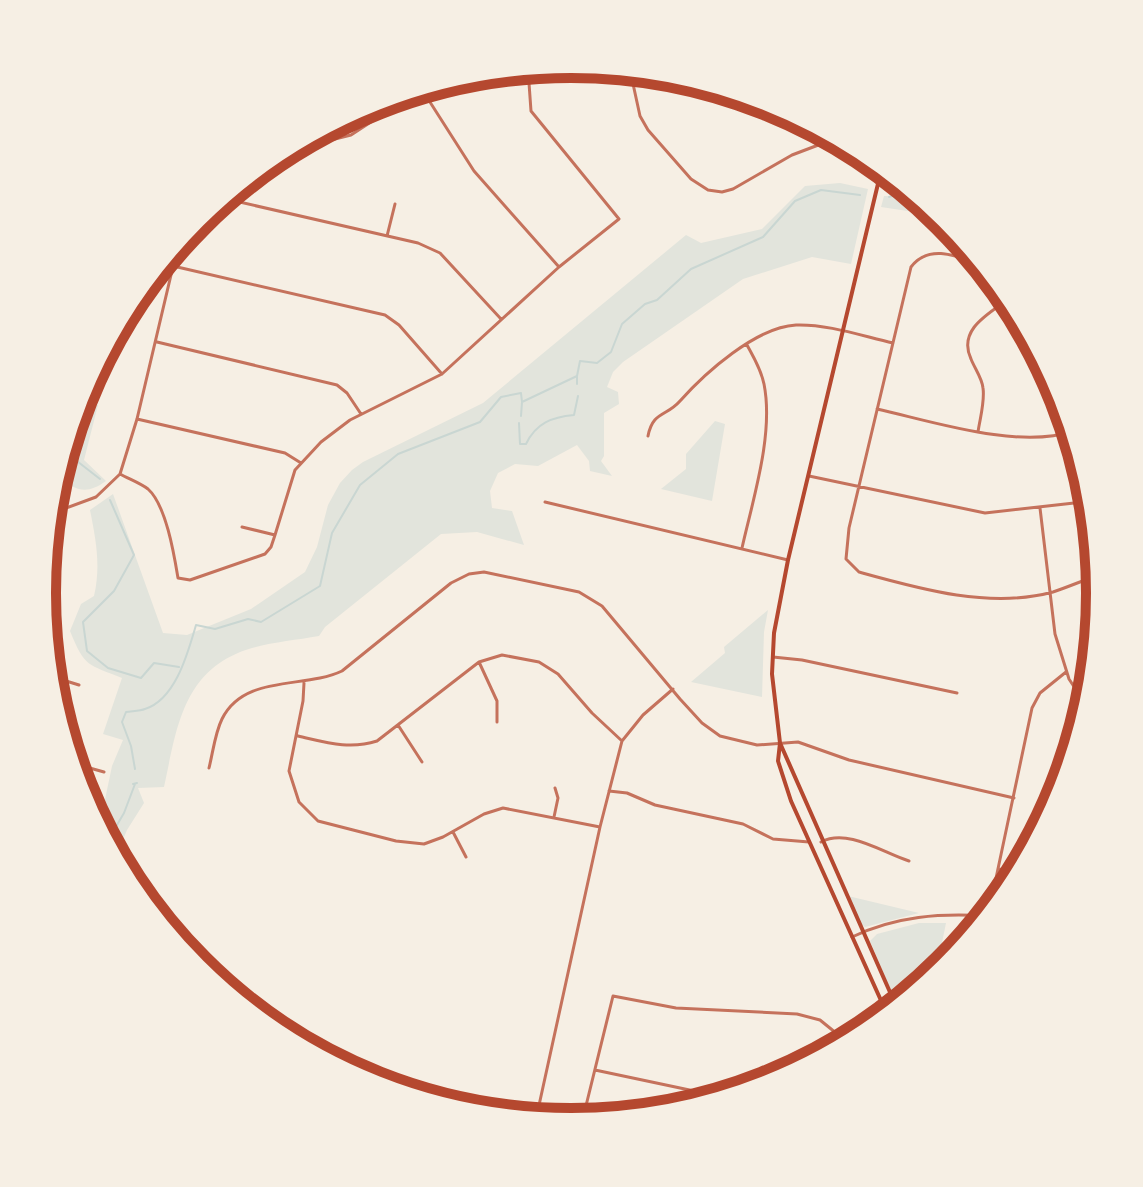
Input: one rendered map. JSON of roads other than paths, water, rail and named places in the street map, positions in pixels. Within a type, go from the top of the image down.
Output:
[{"type":"main road","points":[[879,180],[788,560],[774,633],[773,657],[780,743],[778,761],[809,842],[882,1004]]},
{"type":"main road","points":[[780,743],[821,842],[892,996]]},
{"type":"street","points":[[120,474],[146,487],[154,496],[169,535],[178,578],[190,580],[258,558],[271,547],[295,470],[338,427],[442,374],[559,267],[619,219],[531,111],[530,80]]},
{"type":"street","points":[[633,81],[643,122],[691,179],[715,192],[733,189],[792,155],[822,143]]},
{"type":"street","points":[[429,99],[474,171],[559,267]]},
{"type":"street","points":[[330,138],[351,135],[384,113]]},
{"type":"street","points":[[237,202],[418,243],[440,253],[501,319]]},
{"type":"street","points":[[387,236],[395,204]]},
{"type":"street","points":[[964,260],[939,253],[921,256],[911,267],[859,485],[846,559],[859,572],[976,598],[1051,592],[1087,579]]},
{"type":"street","points":[[174,266],[385,315],[399,325],[442,374]]},
{"type":"street","points":[[63,509],[96,497],[120,474],[157,342],[173,268]]},
{"type":"street","points":[[978,432],[983,385],[967,348],[975,323],[999,306]]},
{"type":"street","points":[[648,436],[651,423],[660,414],[672,409],[703,378],[764,333],[787,326],[808,325],[893,343]]},
{"type":"street","points":[[157,342],[337,385],[347,393],[361,414]]},
{"type":"street","points":[[742,548],[761,466],[766,398],[760,368],[747,345]]},
{"type":"street","points":[[877,409],[978,432],[1017,436],[1061,433]]},
{"type":"street","points":[[137,419],[285,453],[301,463]]},
{"type":"street","points":[[808,476],[985,513],[1079,503]]},
{"type":"street","points":[[545,502],[788,560]]},
{"type":"street","points":[[1040,507],[1055,634],[1066,672],[1078,691]]},
{"type":"street","points":[[242,527],[275,535]]},
{"type":"street","points":[[209,768],[219,725],[228,709],[239,699],[264,687],[326,678],[342,671],[451,583],[469,574],[484,572],[579,592],[602,606],[702,723],[720,736],[757,745],[808,744],[849,760],[1014,798]]},
{"type":"street","points":[[296,736],[340,745],[359,746],[377,741],[479,662],[502,655],[539,662],[558,674],[622,741]]},
{"type":"street","points":[[773,657],[802,660],[957,693]]},
{"type":"street","points":[[479,662],[497,701],[497,722]]},
{"type":"street","points":[[995,887],[1032,708],[1040,693],[1066,672]]},
{"type":"street","points":[[63,680],[79,685]]},
{"type":"street","points":[[304,681],[289,771],[299,802],[318,821],[396,841],[424,844],[484,814],[503,808],[600,827]]},
{"type":"street","points":[[538,1108],[622,741],[643,715],[673,689]]},
{"type":"street","points":[[398,725],[422,762]]},
{"type":"street","points":[[86,767],[104,772]]},
{"type":"street","points":[[554,817],[558,798],[555,788]]},
{"type":"street","points":[[609,791],[627,793],[655,805],[743,824],[773,839],[809,842]]},
{"type":"street","points":[[453,832],[466,857]]},
{"type":"street","points":[[821,842],[835,837],[851,839],[909,861]]},
{"type":"street","points":[[999,869],[1006,870]]},
{"type":"street","points":[[852,937],[909,918],[973,916]]},
{"type":"street","points":[[585,1109],[613,996],[676,1008],[797,1014],[820,1020],[837,1035]]},
{"type":"street","points":[[595,1070],[701,1092]]},
{"type":"waterway","points":[[135,769],[122,722],[126,712],[145,709],[165,695],[179,673],[196,625],[215,629],[248,619],[261,622],[320,586],[332,533],[360,485],[398,454],[480,422],[501,397],[521,393],[522,402],[577,376],[580,361],[597,363],[611,352],[622,324],[645,304],[657,300],[691,269],[763,237],[795,201],[821,190],[860,195]]},
{"type":"waterway","points":[[889,197],[897,194]]},
{"type":"waterway","points":[[577,377],[577,384]]},
{"type":"waterway","points":[[519,423],[520,444],[526,444],[546,422],[574,415],[578,396]]},
{"type":"waterway","points":[[521,416],[522,402]]},
{"type":"waterway","points":[[74,459],[100,479]]},
{"type":"waterway","points":[[110,500],[134,555],[114,591],[83,622],[87,651],[108,668],[141,678],[154,663],[179,667]]},
{"type":"waterway","points":[[133,784],[137,783]]},
{"type":"waterway","points":[[114,830],[135,784]]}]
